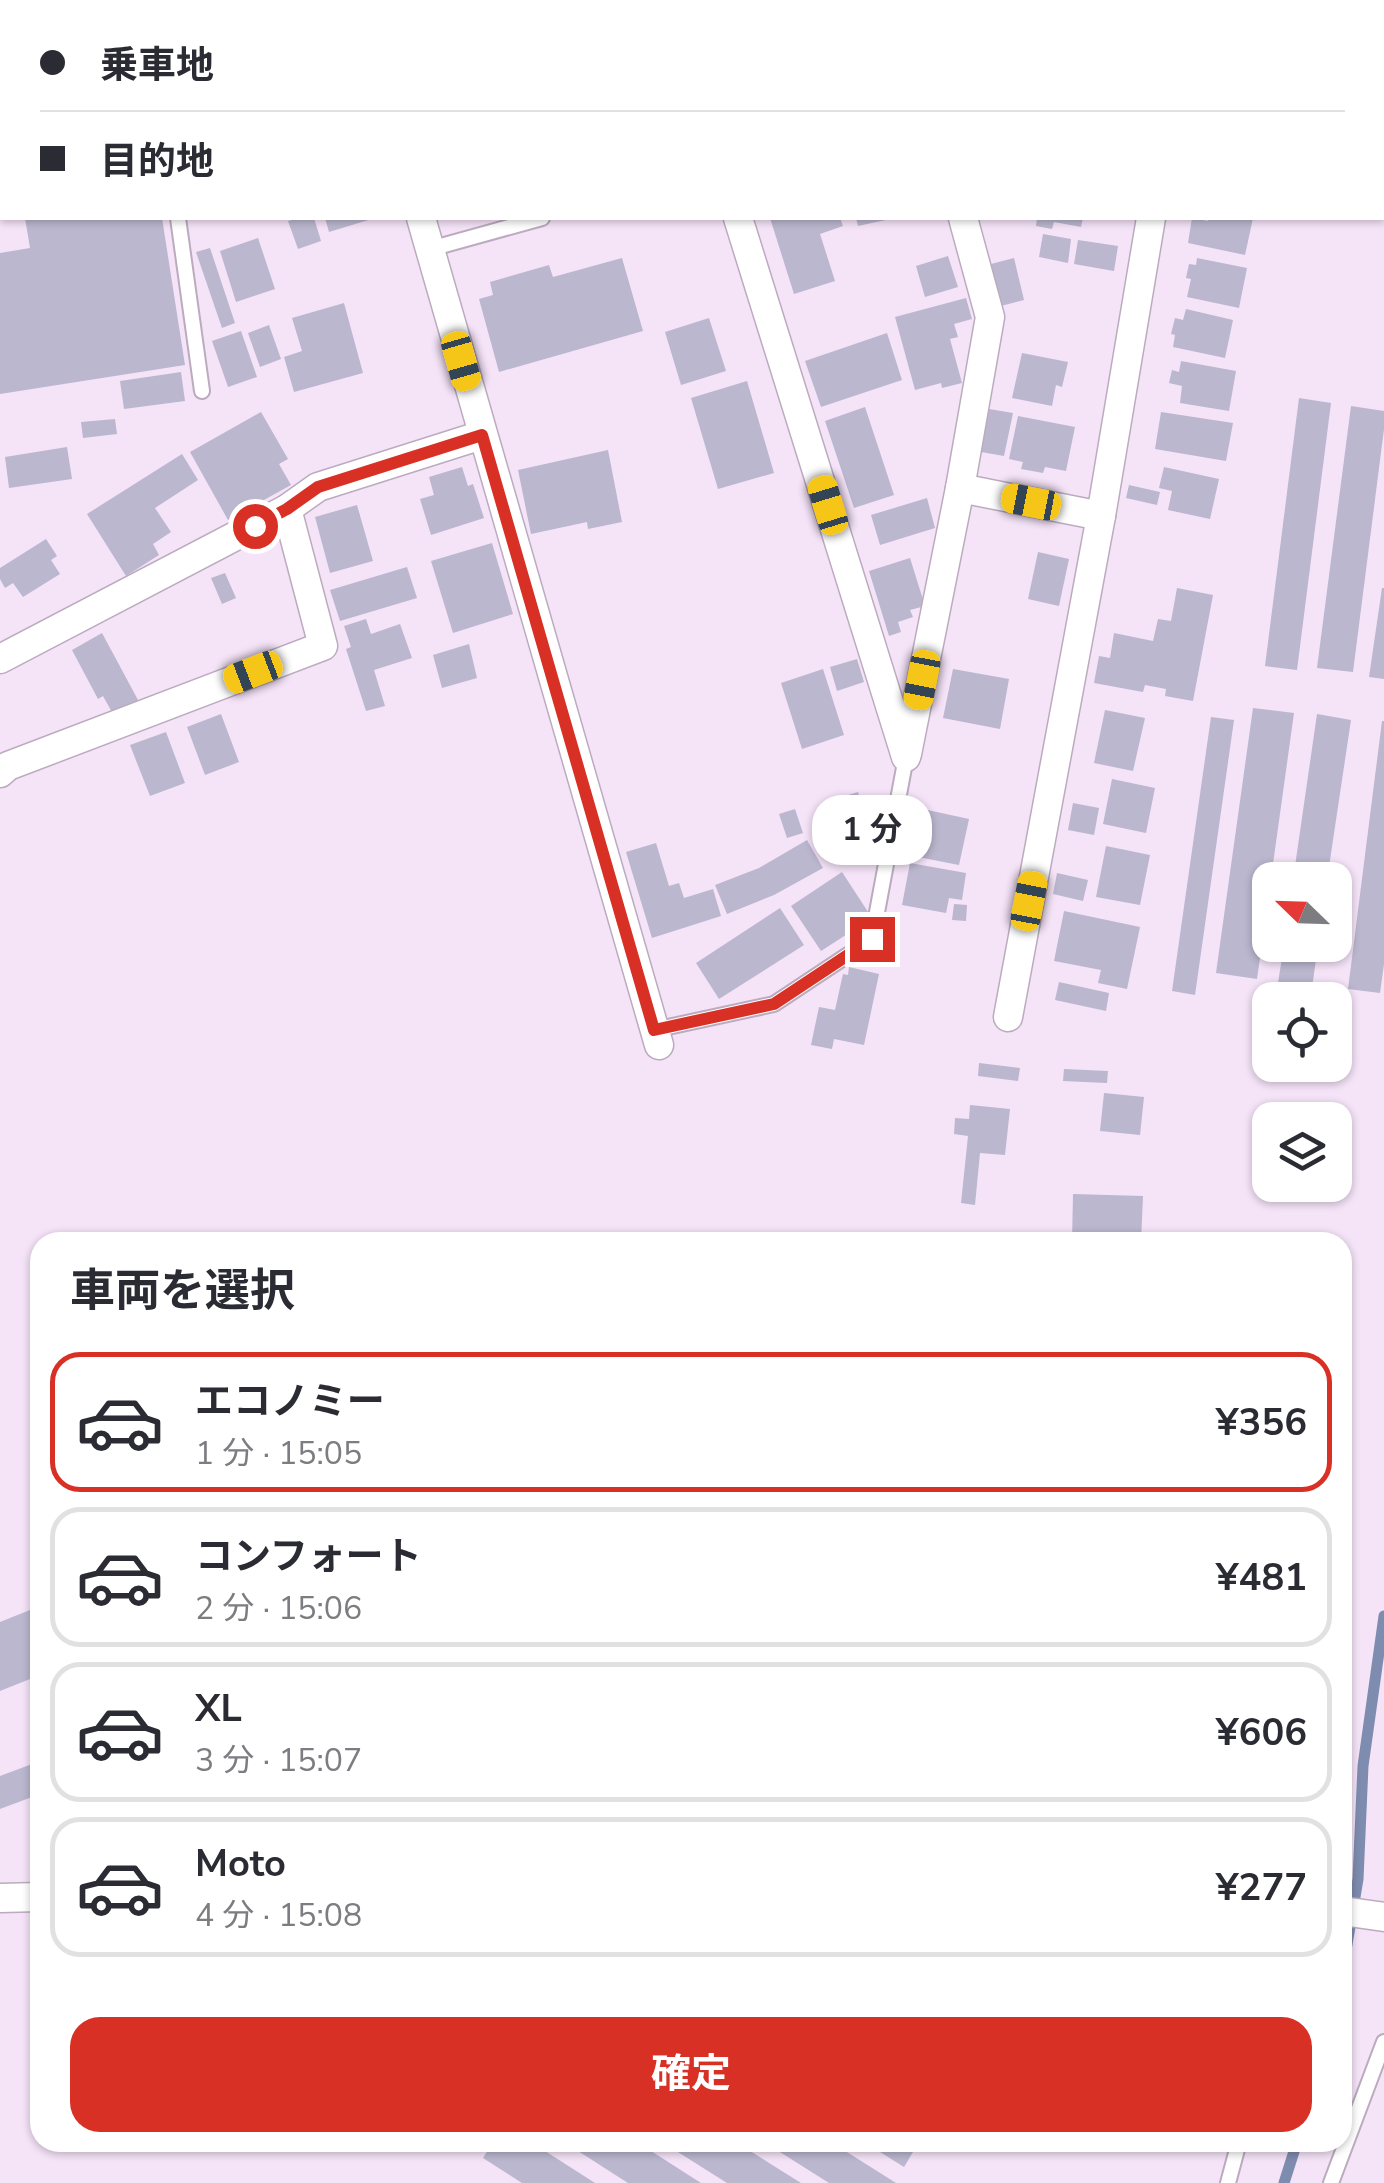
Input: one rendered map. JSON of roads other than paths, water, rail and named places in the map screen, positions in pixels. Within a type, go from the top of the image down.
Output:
[{"type":"street","points":[[421,220],[657,1037]]},
{"type":"street","points":[[739,220],[906,757]]},
{"type":"street","points":[[906,757],[990,318],[964,220]]},
{"type":"street","points":[[1008,1017],[1101,516],[1151,220]]},
{"type":"street","points":[[0,659],[287,509],[318,487],[482,435]]},
{"type":"street","points":[[960,488],[1101,516]]},
{"type":"street","points":[[0,773],[8,766],[323,646],[287,509]]},
{"type":"street","points":[[0,1898],[30,1896]]},
{"type":"street","points":[[1352,1912],[1383,1917]]},
{"type":"lane","points":[[178,220],[202,391]]},
{"type":"lane","points":[[430,249],[535,220]]},
{"type":"lane","points":[[657,1037],[774,1004],[872,939],[906,757]]},
{"type":"lane","points":[[1352,2127],[1384,2042]]},
{"type":"lane","points":[[1228,2183],[1236,2152]]},
{"type":"lane","points":[[1331,2183],[1343,2152]]},
{"type":"waterway","points":[[1352,1915],[1358,1879],[1363,1766],[1384,1616]]},
{"type":"waterway","points":[[1284,2183],[1294,2152]]}]
